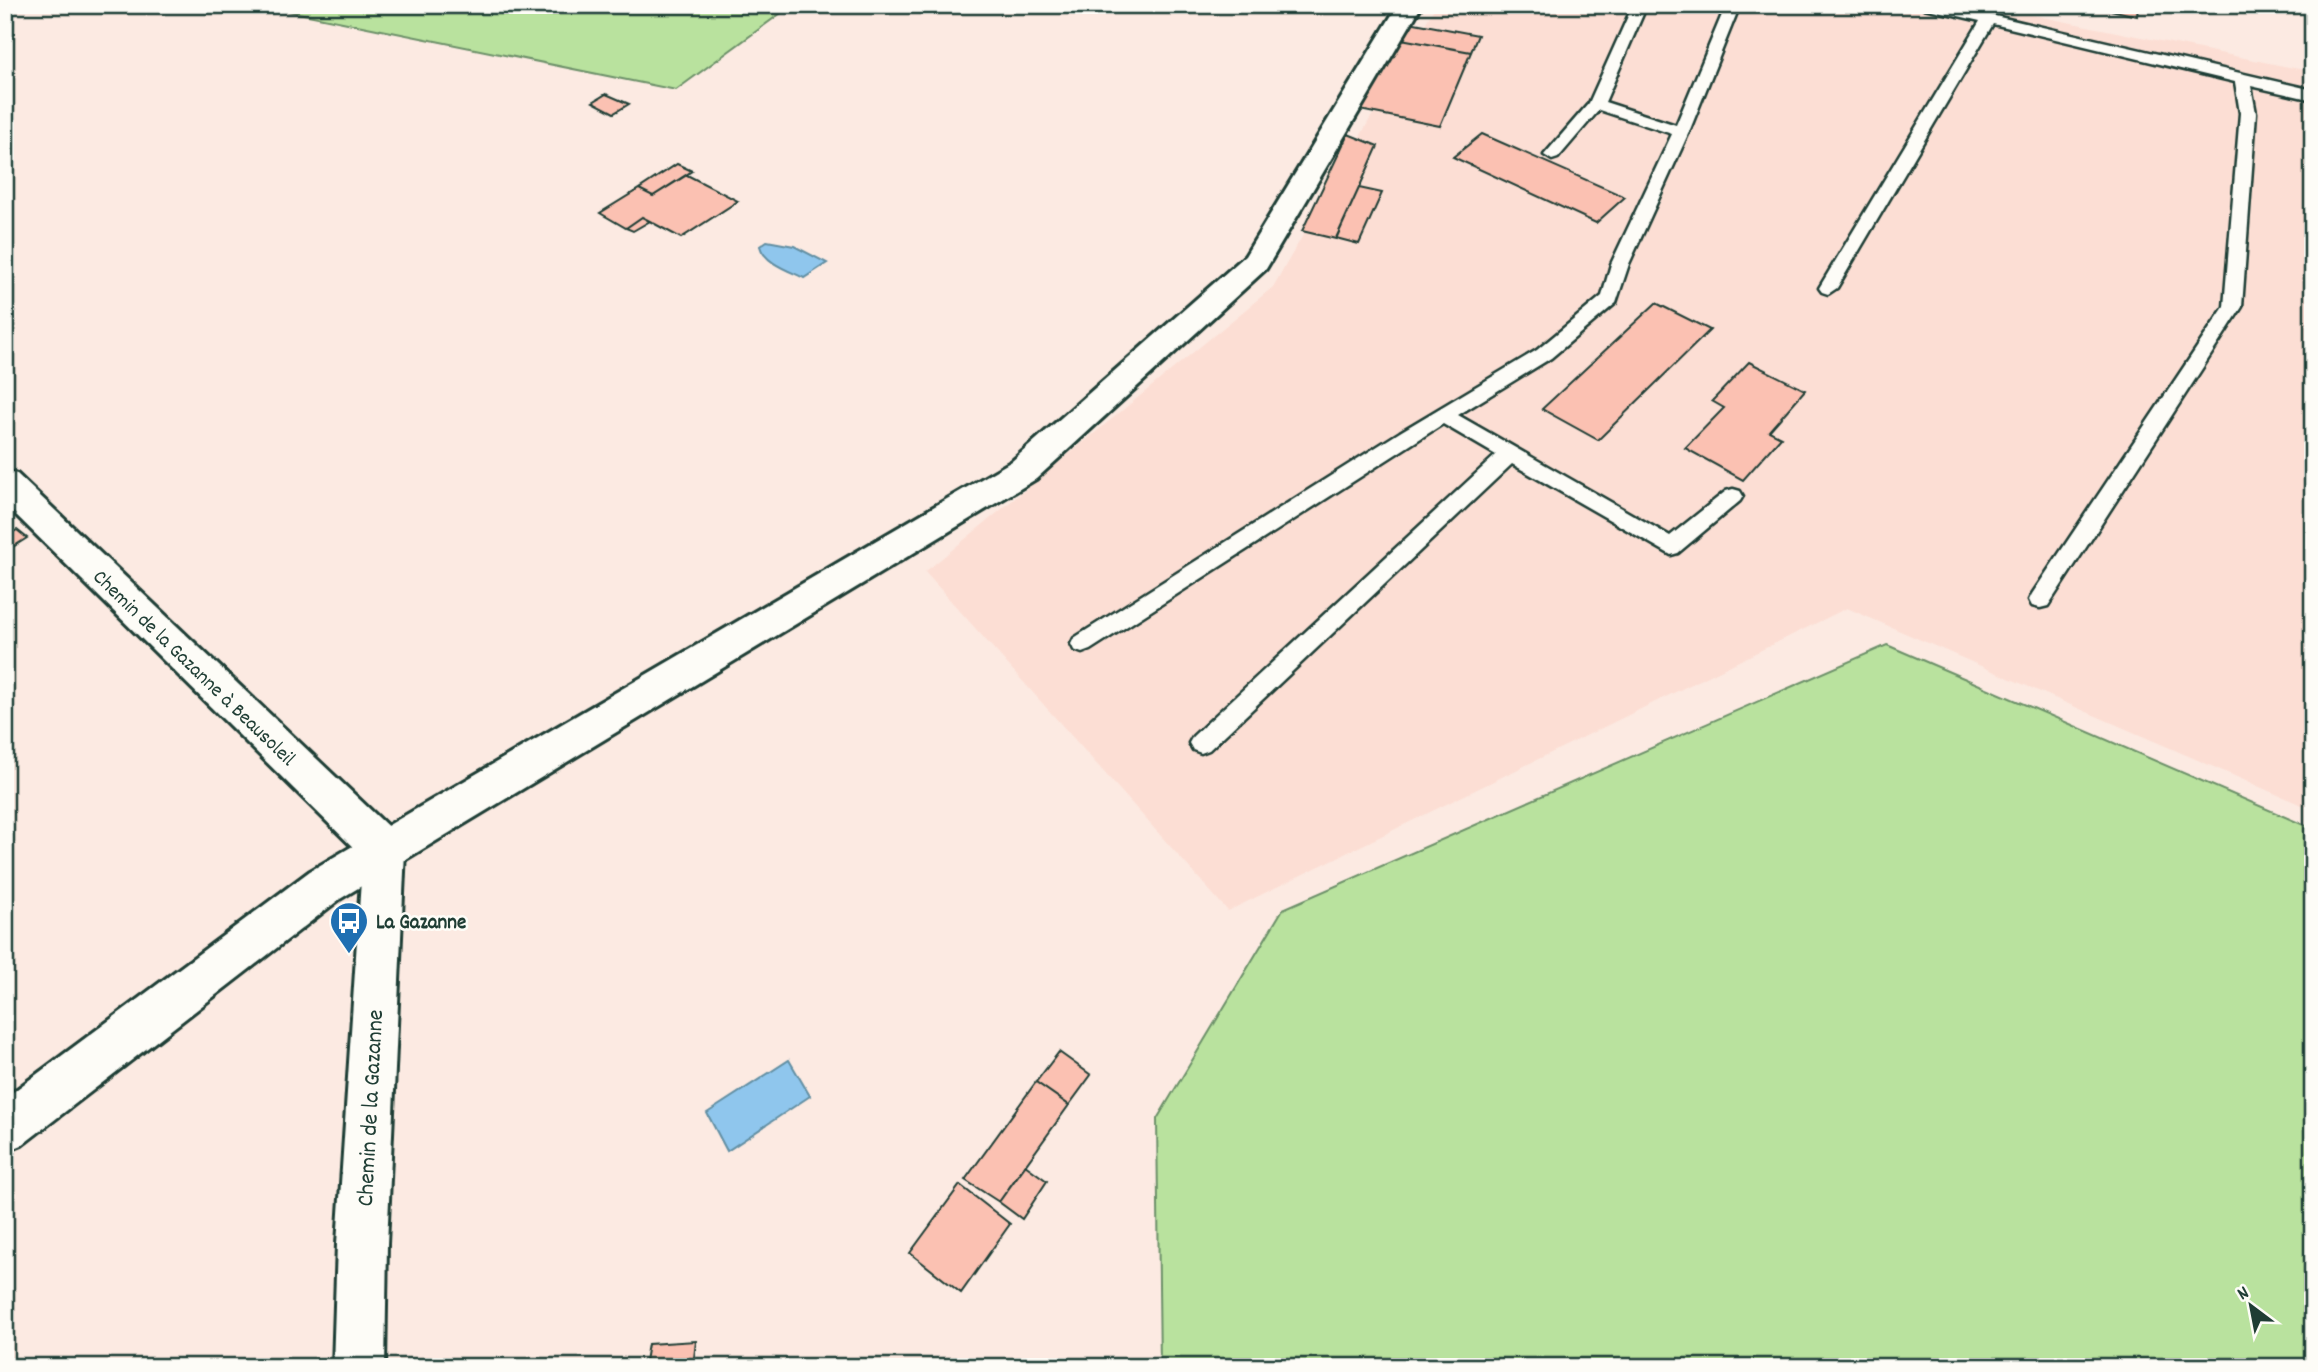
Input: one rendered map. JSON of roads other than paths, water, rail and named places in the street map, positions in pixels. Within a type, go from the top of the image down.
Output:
[{"type":"main road","points":[[5,1128],[325,886],[1024,470],[1256,262],[1410,5]]},
{"type":"main road","name":"Chemin de la Gazanne à Beausoleil","points":[[5,483],[384,850]]},
{"type":"main road","name":"Chemin de la Gazanne","points":[[359,1367],[362,1244],[384,850]]},
{"type":"lane","points":[[1552,155],[1596,104],[1640,5]]},
{"type":"lane","points":[[1082,645],[1544,354],[1610,299],[1619,264],[1681,132],[1733,5]]},
{"type":"lane","points":[[1929,5],[2313,95]]},
{"type":"lane","points":[[1828,288],[1989,19]]},
{"type":"lane","points":[[2040,600],[2233,307],[2248,113],[2242,79]]},
{"type":"lane","points":[[1596,104],[1681,132]]},
{"type":"lane","points":[[1444,416],[1671,547],[1733,496]]},
{"type":"lane","points":[[1201,743],[1510,454]]},
{"type":"water","points":[[767,241],[794,246],[827,263],[804,278],[778,266],[762,252],[760,246]]},
{"type":"water","points":[[789,1060],[810,1096],[727,1151],[707,1113]]},
{"type":"place","name":"La Gazanne","points":[[349,955]]}]
